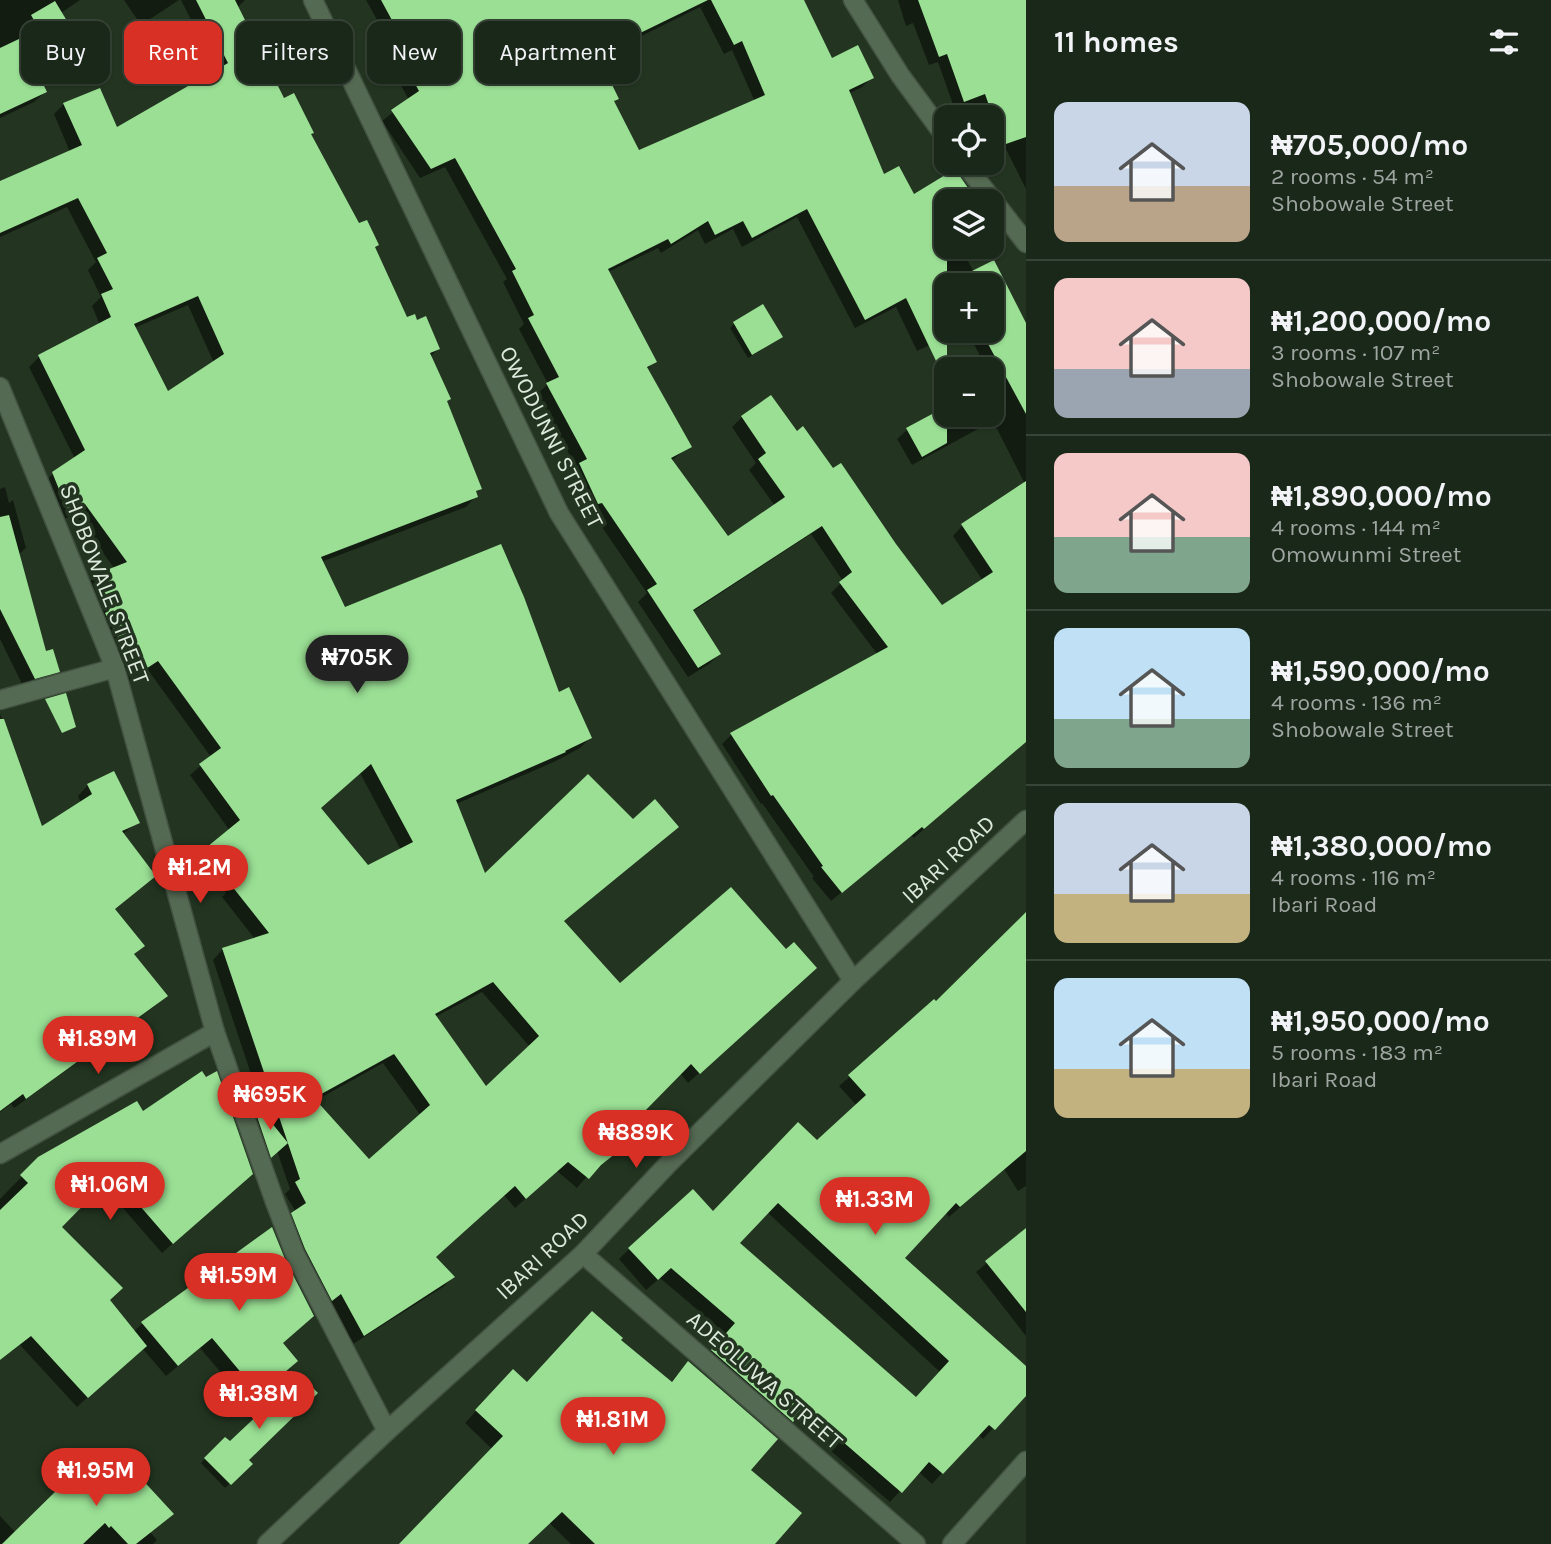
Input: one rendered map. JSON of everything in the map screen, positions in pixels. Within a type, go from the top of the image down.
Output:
[{"type":"street","name":"OWODUNNI STREET","points":[[313,0],[559,513],[853,981]]},
{"type":"street","points":[[853,0],[900,75],[934,121]]},
{"type":"street","points":[[973,175],[1026,243]]},
{"type":"street","name":"SHOBOWALE STREET","points":[[0,387],[115,668],[215,1032],[295,1254],[387,1431]]},
{"type":"street","points":[[0,700],[115,668]]},
{"type":"street","name":"IBARI ROAD","points":[[275,1542],[387,1431],[583,1254],[668,1164],[853,981],[1026,820]]},
{"type":"street","points":[[0,1154],[215,1032]]},
{"type":"street","name":"ADEOLUWA STREET","points":[[583,1254],[916,1544]]},
{"type":"street","points":[[952,1544],[1026,1461]]},
{"type":"building","points":[[196,0],[235,0],[246,21],[236,21],[236,84],[277,84],[284,98],[294,93],[314,133],[311,134],[359,223],[367,220],[379,245],[375,247],[407,317],[415,314],[417,320],[426,316],[440,349],[430,353],[451,399],[447,401],[482,489],[476,491],[478,497],[321,557],[345,607],[501,544],[559,692],[569,687],[592,738],[456,800],[485,873],[588,774],[633,819],[655,799],[679,827],[564,921],[620,983],[731,887],[786,949],[794,942],[817,968],[700,1074],[691,1064],[641,1115],[650,1126],[601,1165],[589,1179],[568,1162],[526,1199],[515,1186],[436,1257],[455,1277],[364,1336],[341,1294],[332,1301],[305,1249],[291,1213],[306,1203],[295,1182],[300,1179],[222,948],[269,933],[231,885],[235,882],[207,847],[240,820],[199,764],[221,748],[158,661],[138,674],[105,613],[109,611],[94,575],[127,562],[85,504],[69,514],[52,472],[85,450],[38,355],[111,317],[101,294],[113,289],[97,258],[107,253],[78,198],[0,233],[0,181],[82,145],[63,103],[100,88],[117,127],[192,84],[222,84],[222,66],[228,63],[222,51],[222,21],[207,21]],"holes":[[[198,296],[224,354],[168,391],[134,324]],[[371,764],[413,842],[368,865],[321,808]],[[493,982],[539,1036],[486,1086],[435,1014]],[[394,1054],[430,1105],[369,1159],[314,1098]]]},
{"type":"building","points":[[381,0],[708,0],[640,33],[640,21],[475,21],[475,84],[612,84],[619,99],[614,101],[639,150],[765,95],[742,41],[734,45],[711,0],[804,0],[832,58],[858,45],[874,78],[849,90],[884,174],[899,166],[914,194],[945,175],[959,175],[969,189],[934,189],[934,259],[947,259],[947,273],[934,273],[934,343],[947,343],[947,357],[934,357],[906,298],[865,320],[807,209],[752,238],[743,221],[715,235],[708,221],[671,244],[668,239],[608,269],[657,362],[647,367],[692,447],[671,458],[728,536],[785,497],[758,459],[766,453],[741,416],[771,395],[797,431],[803,426],[833,468],[841,463],[896,544],[942,605],[993,572],[961,524],[1026,481],[1026,742],[924,829],[922,827],[842,893],[821,867],[823,866],[773,795],[771,796],[730,733],[888,647],[839,582],[852,572],[822,526],[693,610],[721,654],[698,668],[647,590],[657,584],[602,503],[598,504],[579,463],[587,459],[546,383],[559,377],[528,318],[534,315],[512,271],[516,269],[464,174],[455,158],[431,169],[391,110],[419,91],[415,84],[461,84],[461,21],[392,21]]},
{"type":"building","points":[[918,0],[1026,0],[1026,137],[1004,145],[1004,105],[989,105],[985,94],[964,102],[947,54],[939,57]]},
{"type":"building","points":[[55,1],[67,21],[34,21],[31,15]]},
{"type":"building","points":[[21,38],[21,84],[43,84],[47,92],[0,114],[0,48]]},
{"type":"building","points":[[994,260],[1001,273],[968,273]]},
{"type":"building","points":[[1004,280],[1026,323],[1026,414],[1004,373],[1004,357],[995,357],[988,343],[1004,343]]},
{"type":"building","points":[[763,304],[783,337],[752,355],[733,322]]},
{"type":"building","points":[[934,413],[934,427],[947,427],[947,443],[922,457],[906,428]]},
{"type":"building","points":[[9,515],[46,651],[53,649],[60,672],[35,679],[0,609],[0,517]]},
{"type":"building","points":[[66,693],[76,727],[62,733],[45,699]]},
{"type":"building","points":[[0,719],[4,719],[42,826],[92,794],[87,784],[114,771],[140,823],[122,831],[156,876],[115,909],[145,946],[134,954],[168,996],[26,1099],[23,1094],[0,1111]]},
{"type":"building","points":[[1026,912],[1026,1151],[960,1207],[956,1203],[905,1258],[1026,1366],[1026,1396],[995,1430],[989,1425],[943,1474],[929,1462],[902,1493],[805,1409],[793,1422],[711,1350],[735,1323],[671,1268],[658,1280],[628,1248],[693,1189],[713,1211],[798,1122],[817,1140],[866,1095],[848,1075],[934,999],[936,1001]],"holes":[[[778,1203],[949,1361],[916,1397],[740,1243]]]},
{"type":"building","points":[[202,1071],[206,1077],[217,1071],[253,1174],[173,1244],[113,1175],[62,1227],[123,1288],[110,1300],[147,1346],[88,1398],[31,1336],[0,1360],[0,1210],[28,1183],[20,1175],[38,1157],[137,1101],[143,1111]]},
{"type":"building","points":[[250,1096],[288,1143],[271,1158]]},
{"type":"building","points":[[272,1227],[314,1316],[283,1343],[298,1361],[259,1394],[212,1338],[178,1366],[141,1322]]},
{"type":"building","points":[[1026,1228],[1026,1312],[985,1261]]},
{"type":"building","points":[[592,1311],[623,1338],[621,1340],[672,1382],[688,1361],[778,1439],[751,1470],[802,1513],[775,1544],[595,1544],[562,1512],[528,1544],[399,1544],[503,1436],[475,1410],[513,1369],[527,1382]]},
{"type":"building","points":[[300,1375],[318,1393],[249,1460],[253,1464],[231,1485],[204,1458],[225,1437],[230,1441]]},
{"type":"building","points":[[113,1448],[174,1514],[136,1544],[128,1544],[105,1523],[83,1544],[2,1544],[59,1488],[64,1494]]}]
